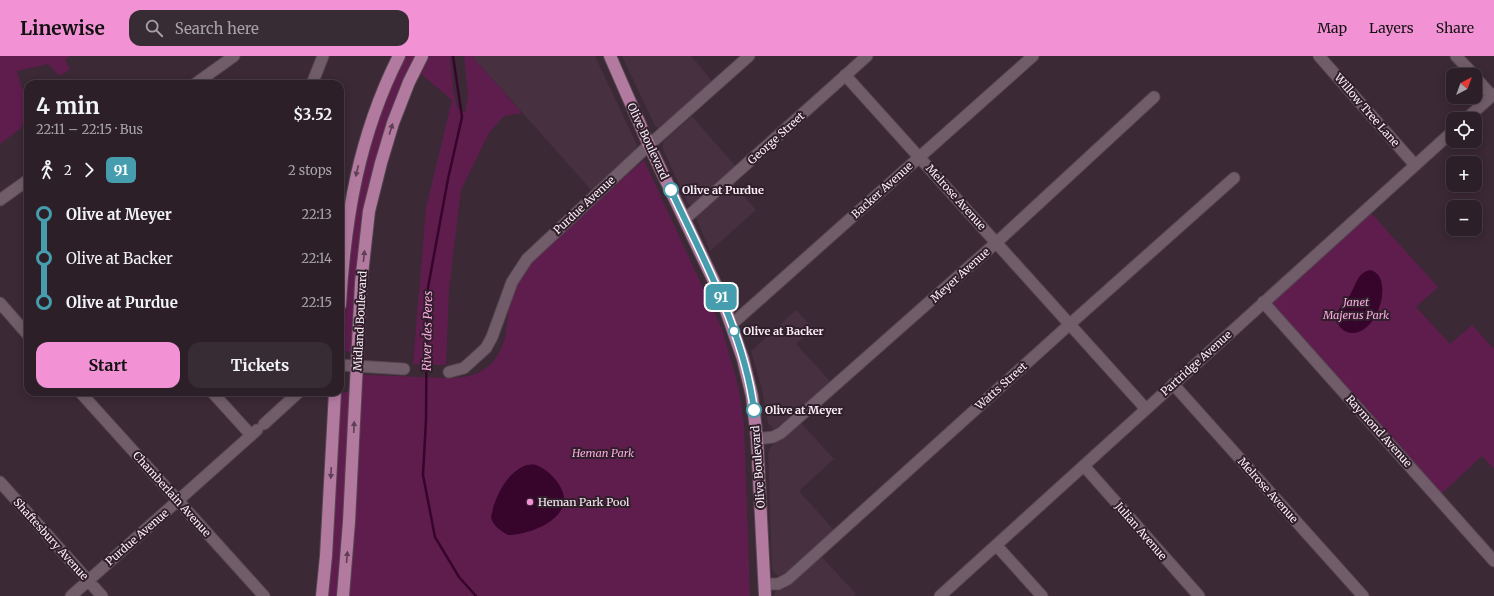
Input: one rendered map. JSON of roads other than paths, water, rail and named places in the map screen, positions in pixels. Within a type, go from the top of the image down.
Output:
[{"type":"main road","name":"Midland Boulevard","points":[[344,258],[347,223],[353,187],[364,145],[377,103],[399,56]]},
{"type":"main road","name":"Midland Boulevard","points":[[343,596],[349,522],[362,283],[369,211],[393,123],[409,82],[422,56]]},
{"type":"main road","name":"Olive Boulevard","points":[[610,56],[648,145],[721,296],[743,359],[752,396],[757,439],[765,590]]},
{"type":"main road","points":[[322,596],[326,556],[335,396]]},
{"type":"street","points":[[201,80],[234,56]]},
{"type":"street","points":[[314,80],[323,56]]},
{"type":"street","name":"Purdue Avenue","points":[[449,372],[464,368],[486,348],[492,337],[512,282],[528,259],[648,145],[749,56]]},
{"type":"street","name":"George Street","points":[[685,219],[867,56]]},
{"type":"street","name":"Backer Avenue","points":[[732,324],[1033,56]]},
{"type":"street","name":"Willow Tree Lane","points":[[1319,56],[1415,165]]},
{"type":"street","points":[[1456,56],[1467,68]]},
{"type":"street","name":"Melrose Avenue","points":[[846,75],[1146,409]]},
{"type":"street","points":[[1474,112],[1493,95],[1482,84]]},
{"type":"street","name":"Meyer Avenue","points":[[757,439],[772,437],[781,433],[997,242],[1154,97]]},
{"type":"street","name":"Partridge Avenue","points":[[940,596],[1446,137]]},
{"type":"street","name":"Watts Street","points":[[765,590],[788,579],[1234,178]]},
{"type":"street","points":[[0,200],[24,186]]},
{"type":"street","name":"Raymond Avenue","points":[[1263,302],[1494,561]]},
{"type":"street","points":[[0,303],[24,330]]},
{"type":"street","points":[[344,365],[404,369]]},
{"type":"street","name":"Melrose Avenue","points":[[1173,384],[1363,596]]},
{"type":"street","name":"Chamberlain Avenue","points":[[84,396],[264,596]]},
{"type":"street","points":[[217,396],[257,429]]},
{"type":"street","name":"Purdue Avenue","points":[[71,596],[294,396]]},
{"type":"street","name":"Julian Avenue","points":[[1084,466],[1199,596]]},
{"type":"street","name":"Shaftesbury Avenue","points":[[0,482],[102,596]]},
{"type":"street","points":[[996,545],[1042,596]]},
{"type":"waterway","name":"River des Peres","points":[[453,56],[462,117],[448,179],[427,293],[426,420],[423,475],[435,537],[459,577],[476,596]]},
{"type":"place","name":"Olive at Purdue","points":[[671,190]]},
{"type":"place","name":"Olive at Backer","points":[[734,331]]},
{"type":"place","name":"Olive at Meyer","points":[[754,410]]},
{"type":"place","name":"Heman Park Pool","points":[[530,502]]},
{"type":"park label","name":"Janet Majerus Park","points":[[1356,308]]},
{"type":"park label","name":"Heman Park","points":[[603,453]]}]
